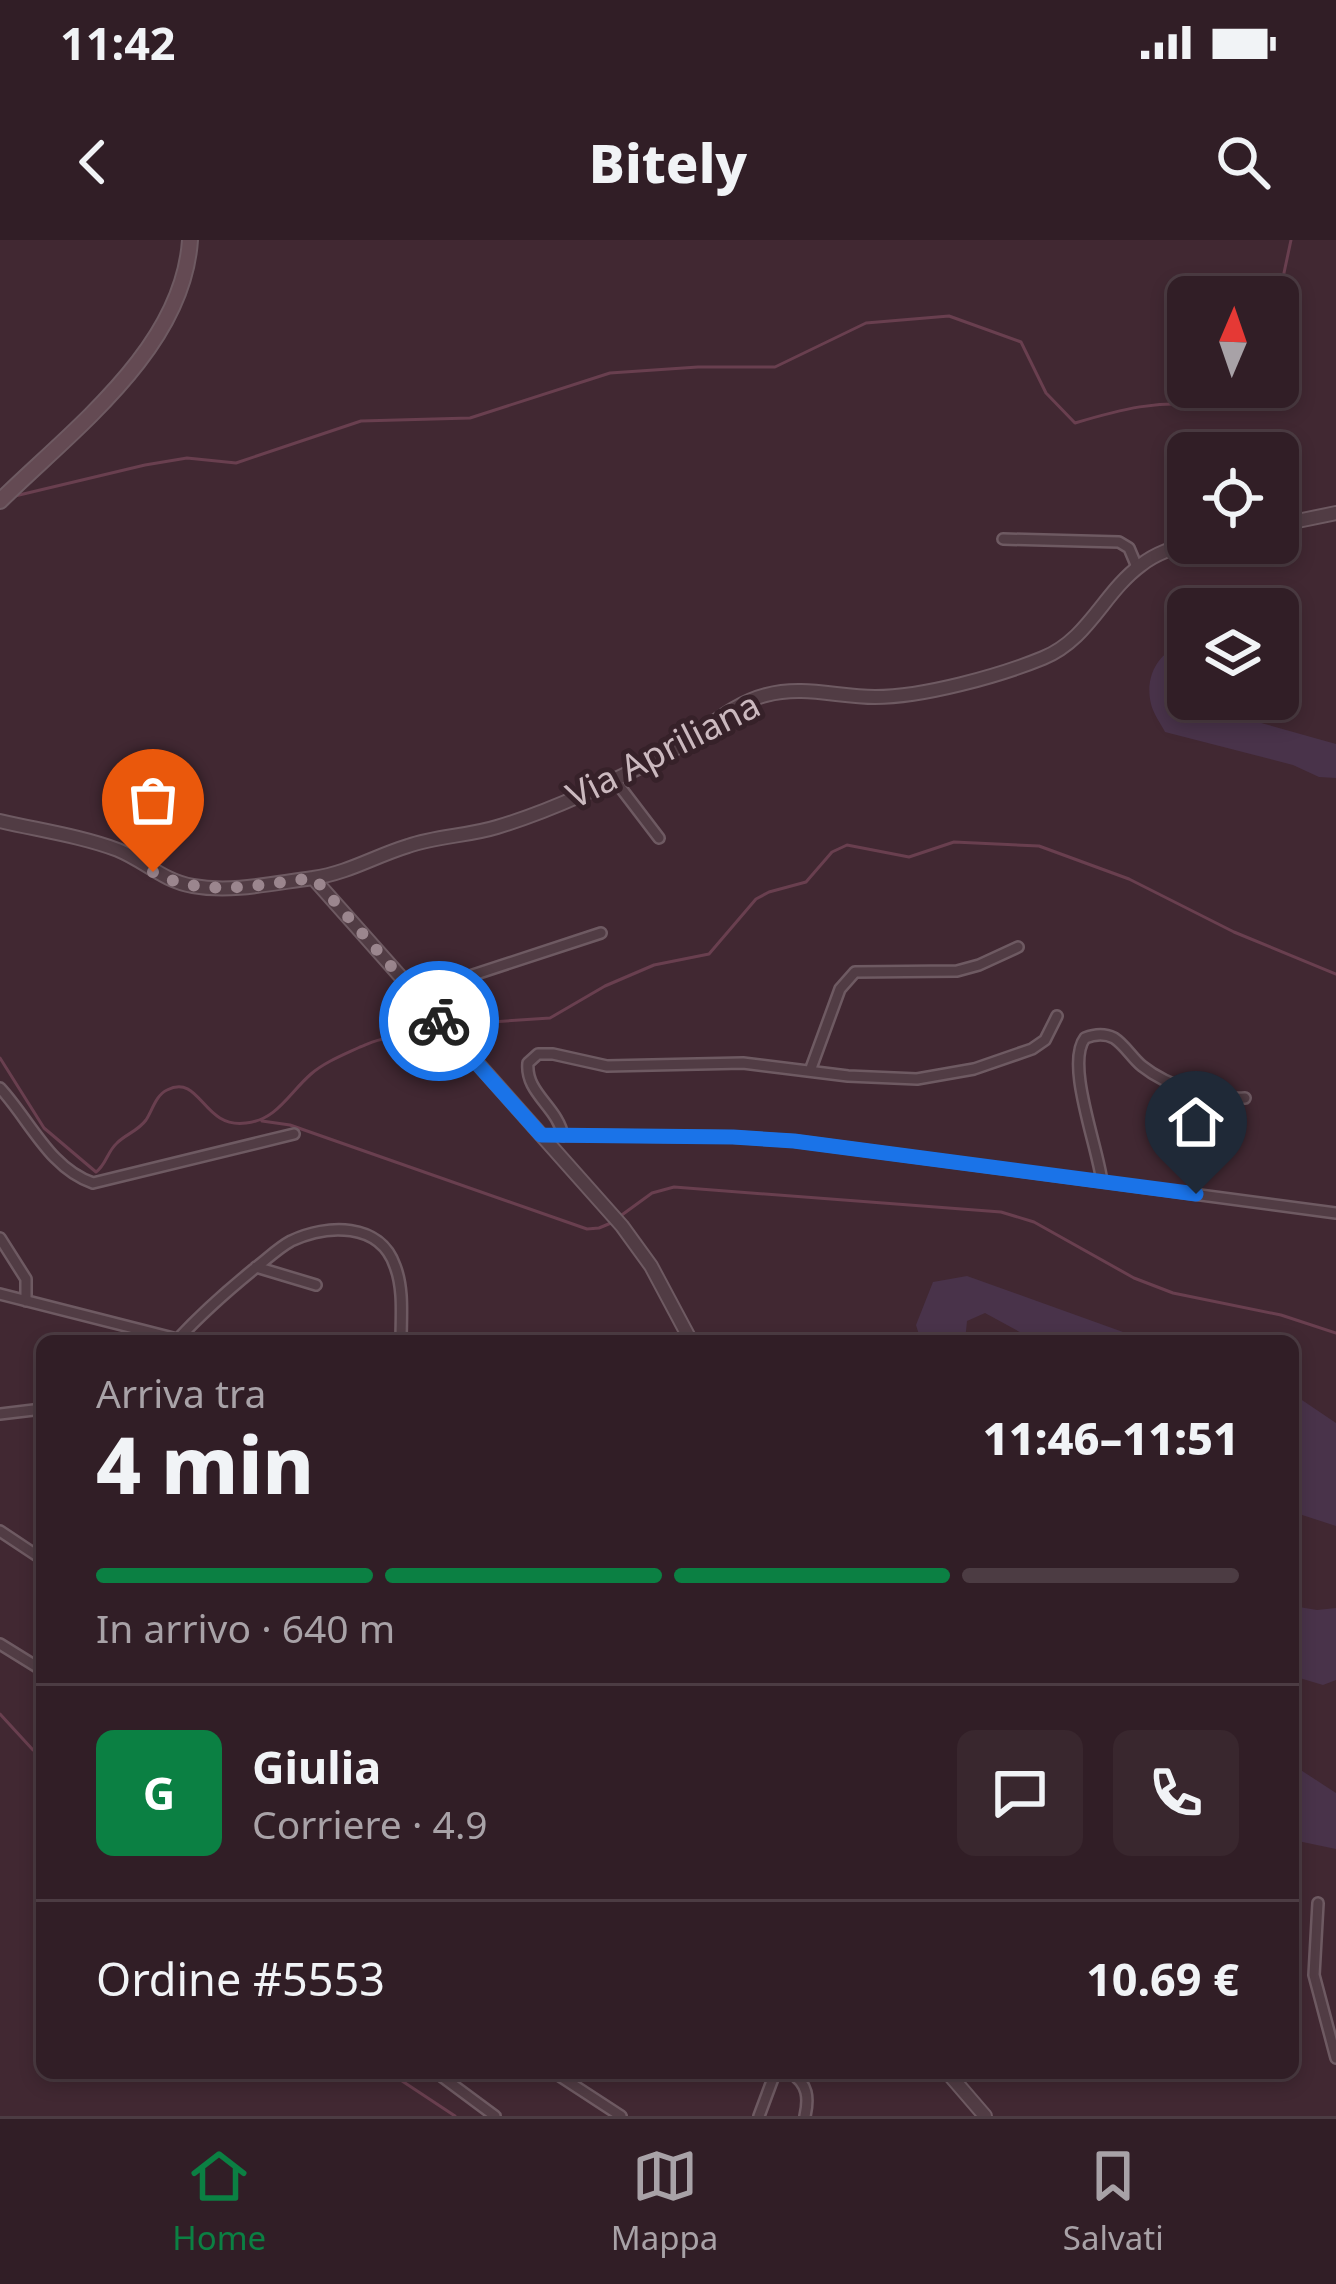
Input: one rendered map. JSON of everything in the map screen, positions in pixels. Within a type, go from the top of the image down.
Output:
[{"type":"main road","points":[[0,501],[108,400],[158,334],[183,281],[190,240]]},
{"type":"street","points":[[1299,521],[1336,513]]},
{"type":"street","points":[[1003,538],[1115,542],[1129,548],[1138,567]]},
{"type":"street","name":"Via Apriliana","points":[[0,820],[107,846],[162,877],[194,886],[241,887],[354,869],[412,844],[500,826],[546,809],[670,752],[765,695],[796,691],[869,697],[907,694],[1046,657],[1077,637],[1138,567],[1167,551]]},
{"type":"street","points":[[614,778],[659,838]]},
{"type":"street","points":[[314,878],[622,1226],[651,1266],[688,1335]]},
{"type":"street","points":[[415,994],[601,933]]},
{"type":"street","points":[[810,1071],[838,993],[855,972],[957,971],[1018,947]]},
{"type":"street","points":[[563,1136],[559,1119],[528,1077],[528,1063],[536,1055],[607,1066],[733,1062],[910,1080],[1010,1059],[1039,1046],[1057,1016]]},
{"type":"street","points":[[1102,1182],[1078,1074],[1078,1051],[1085,1038],[1113,1037],[1141,1065],[1171,1082],[1245,1099]]},
{"type":"street","points":[[0,1088],[52,1154],[93,1183],[294,1133]]},
{"type":"street","points":[[541,1135],[769,1138],[1336,1213]]},
{"type":"street","points":[[186,1335],[218,1299],[293,1240],[340,1230],[363,1232],[386,1249],[396,1269],[401,1335]]},
{"type":"street","points":[[0,1238],[26,1279],[26,1300]]},
{"type":"street","points":[[256,1267],[316,1285]]},
{"type":"street","points":[[0,1294],[162,1335]]},
{"type":"street","points":[[0,1414],[36,1410]]},
{"type":"street","points":[[0,1532],[36,1555]]},
{"type":"street","points":[[0,1644],[36,1666]]},
{"type":"street","points":[[1318,1903],[1314,1981],[1336,2058]]},
{"type":"street","points":[[445,2079],[495,2116]]},
{"type":"street","points":[[564,2079],[621,2116]]},
{"type":"street","points":[[759,2116],[774,2079]]},
{"type":"street","points":[[799,2079],[808,2101],[805,2116]]},
{"type":"street","points":[[953,2079],[986,2116]]},
{"type":"shaded area","points":[[1167,653],[1167,720],[1250,720],[1336,744],[1336,778],[1165,732],[1149,693],[1152,673]]},
{"type":"shaded area","points":[[967,1276],[1131,1335],[1025,1335],[985,1313],[967,1321],[966,1335],[919,1335],[916,1325],[933,1282]]},
{"type":"shaded area","points":[[1299,1398],[1336,1423],[1336,1526],[1299,1514]]},
{"type":"shaded area","points":[[1299,1607],[1336,1608],[1336,1680],[1323,1685],[1299,1678]]},
{"type":"shaded area","points":[[1299,1769],[1336,1793],[1336,1849],[1299,1841]]},
{"type":"waterway","points":[[1283,276],[1291,240]]},
{"type":"waterway","points":[[15,496],[187,458],[236,463],[361,421],[470,418],[610,373],[775,367],[866,323],[949,316],[1021,342],[1046,393],[1075,423],[1167,404]]},
{"type":"waterway","points":[[451,1027],[550,1018],[654,965],[709,954],[756,899],[806,882],[832,852],[847,845],[909,857],[954,842],[1039,846],[1129,879],[1234,932],[1336,974]]},
{"type":"waterway","points":[[0,1058],[44,1128],[96,1172],[117,1143],[143,1124],[167,1090],[188,1089],[231,1123],[257,1121],[316,1070],[341,1056],[383,1039],[422,1047],[444,1033]]},
{"type":"waterway","points":[[262,1121],[290,1125],[587,1229],[611,1223]]},
{"type":"waterway","points":[[619,1217],[652,1193],[674,1187],[1001,1212],[1034,1222],[1134,1278],[1173,1293],[1281,1315],[1336,1333]]},
{"type":"waterway","points":[[0,1714],[36,1751]]},
{"type":"waterway","points":[[399,2079],[455,2116]]},
{"type":"way so far","points":[[153,872],[176,882],[213,888],[314,878],[439,1021]]},
{"type":"route","points":[[439,1021],[541,1135],[794,1141],[1196,1194]]}]
